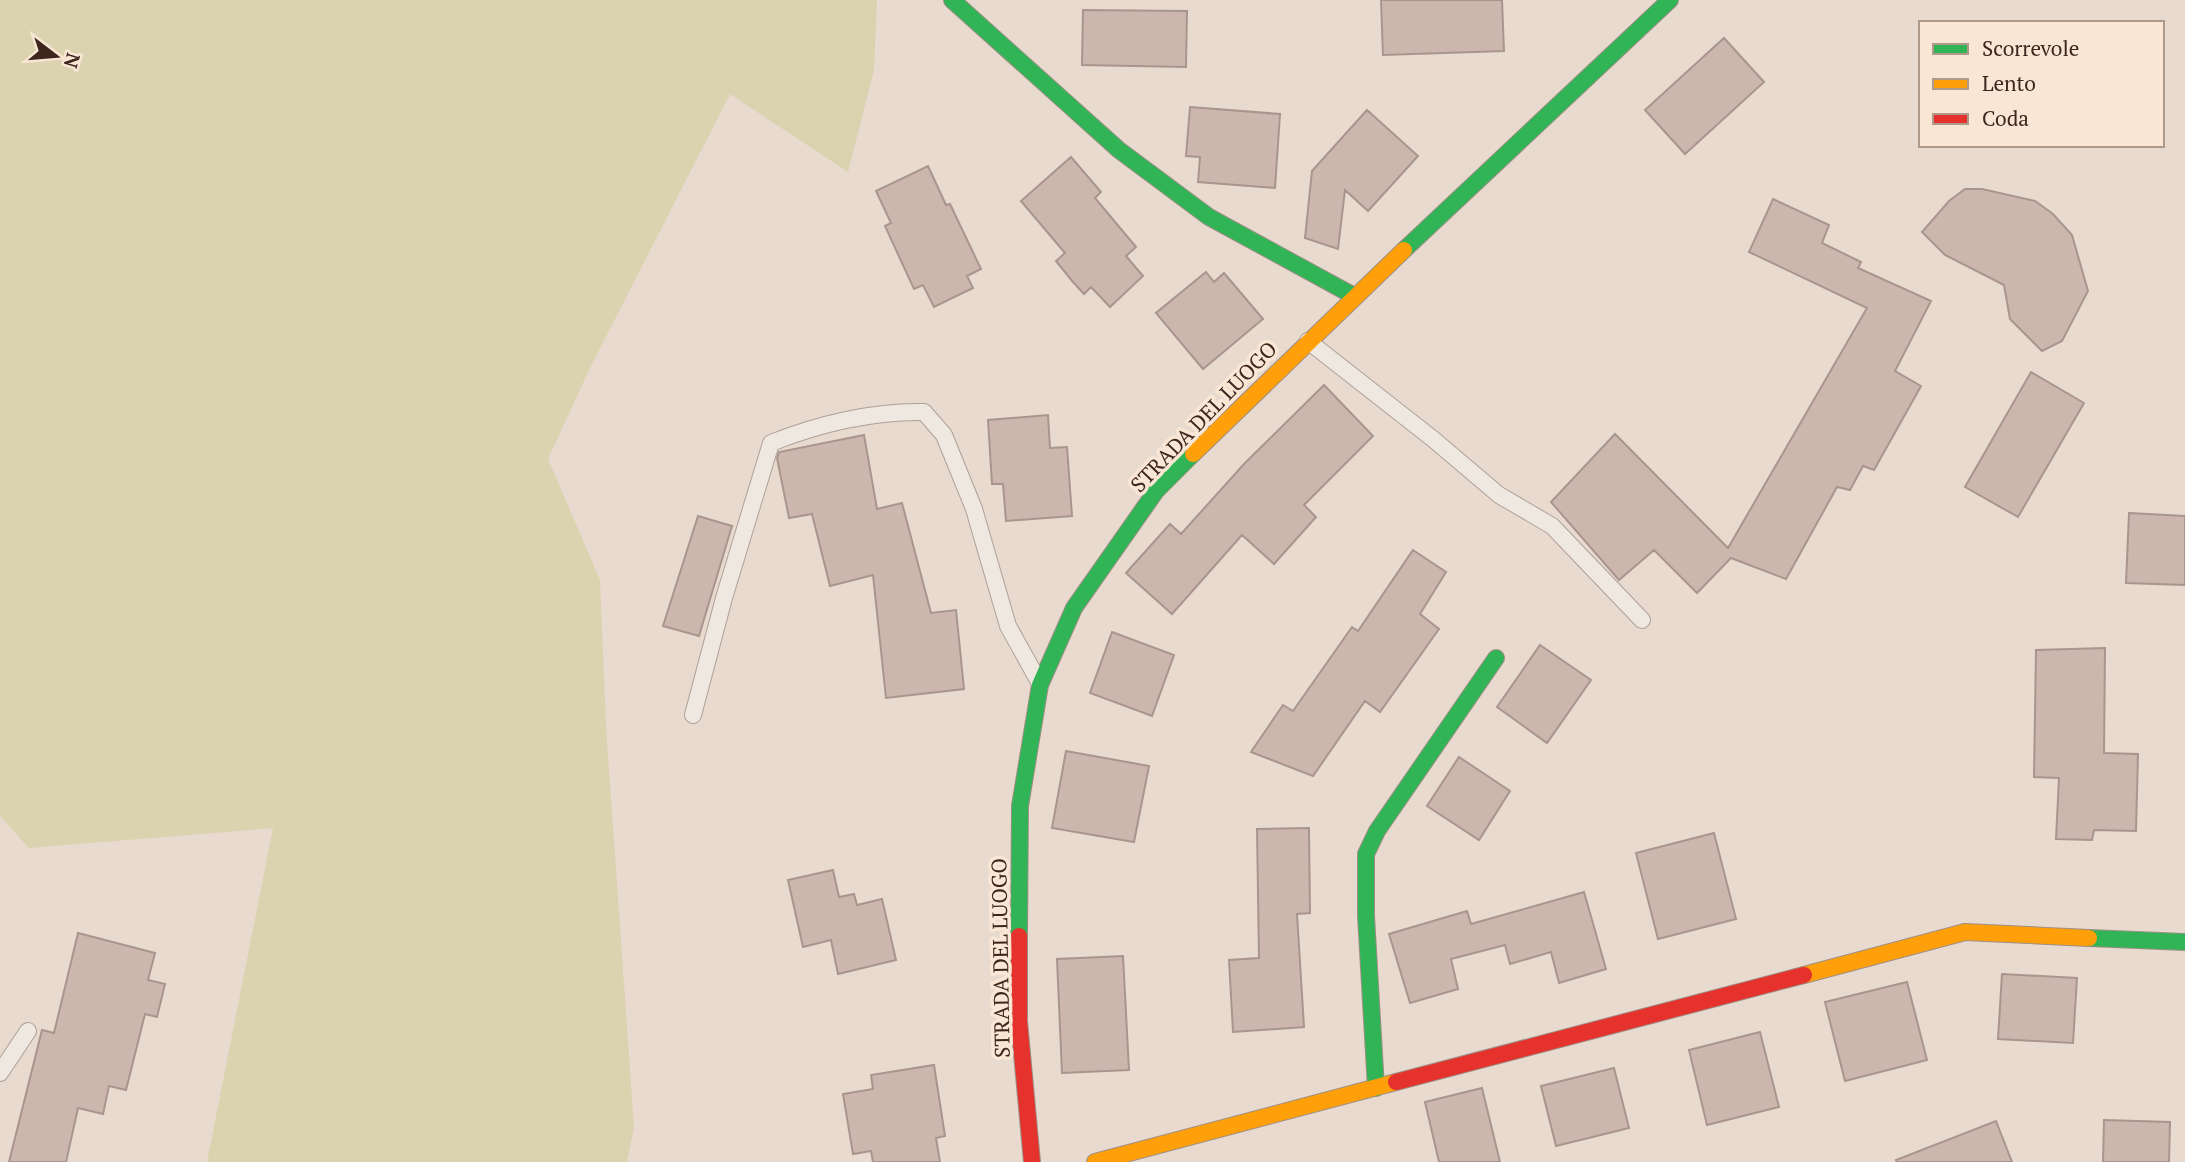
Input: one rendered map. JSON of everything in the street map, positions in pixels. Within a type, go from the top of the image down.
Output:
[{"type":"street","points":[[952,0],[1119,150],[1209,217],[1354,296]]},
{"type":"street","name":"STRADA DEL LUOGO","points":[[1032,1162],[1019,1021],[1020,806],[1040,685],[1074,608],[1156,491],[1354,296],[1670,0]]},
{"type":"street","points":[[1376,1088],[1366,916],[1366,854],[1377,831],[1496,658]]},
{"type":"street","points":[[1095,1162],[1965,932],[2185,942]]},
{"type":"lane","points":[[1308,341],[1433,439],[1499,495],[1552,526],[1642,620]]},
{"type":"lane","points":[[693,715],[724,598],[771,443],[788,436],[893,411],[924,412],[944,435],[974,509],[1008,626],[1040,685]]},
{"type":"lane","points":[[0,1073],[28,1031]]},
{"type":"shaded area","points":[[0,0],[877,0],[874,70],[848,172],[730,94],[590,368],[548,459],[600,580],[606,727],[634,1127],[627,1162],[207,1162],[273,828],[29,848],[0,816]]},
{"type":"building","points":[[1381,0],[1502,0],[1504,51],[1383,55]]},
{"type":"building","points":[[1083,10],[1187,11],[1186,67],[1082,65]]},
{"type":"building","points":[[1724,38],[1764,82],[1685,154],[1645,110]]},
{"type":"building","points":[[1190,107],[1280,114],[1275,188],[1198,182],[1200,157],[1186,156]]},
{"type":"building","points":[[1367,110],[1418,156],[1368,211],[1345,190],[1338,249],[1305,238],[1312,171]]},
{"type":"building","points":[[1071,157],[1101,192],[1095,198],[1136,247],[1126,256],[1143,276],[1110,307],[1091,287],[1084,294],[1073,282],[1056,261],[1065,253],[1021,201]]},
{"type":"building","points":[[928,166],[946,205],[950,204],[981,269],[967,276],[973,288],[934,307],[923,285],[914,289],[885,226],[891,223],[876,191]]},
{"type":"building","points":[[1965,189],[1982,189],[2035,201],[2053,214],[2072,235],[2088,291],[2062,341],[2042,351],[2010,319],[2004,285],[1945,255],[1922,232],[1949,201]]},
{"type":"building","points":[[1773,199],[1829,225],[1822,243],[1861,262],[1858,268],[1931,301],[1895,371],[1921,386],[1874,470],[1863,466],[1850,490],[1837,487],[1786,579],[1731,558],[1697,593],[1654,550],[1619,580],[1551,502],[1615,434],[1728,548],[1867,308],[1749,252]]},
{"type":"building","points":[[1206,272],[1214,282],[1224,273],[1263,319],[1203,369],[1156,313]]},
{"type":"building","points":[[2031,372],[2084,403],[2018,517],[1965,487]]},
{"type":"building","points":[[1324,385],[1373,436],[1304,505],[1316,517],[1274,564],[1242,535],[1172,614],[1126,573],[1170,524],[1181,534],[1244,464]]},
{"type":"building","points":[[1048,415],[1050,448],[1067,447],[1072,516],[1006,521],[1003,484],[992,484],[988,420]]},
{"type":"building","points":[[864,435],[877,509],[902,503],[931,613],[956,610],[964,689],[886,698],[873,575],[830,586],[812,514],[789,518],[777,458],[779,452]]},
{"type":"building","points":[[2129,513],[2185,516],[2185,585],[2126,583]]},
{"type":"building","points":[[698,516],[732,526],[699,636],[663,626]]},
{"type":"building","points":[[1413,550],[1446,572],[1420,614],[1439,629],[1380,712],[1365,701],[1313,776],[1251,752],[1283,705],[1293,711],[1352,627],[1358,631]]},
{"type":"building","points":[[1112,632],[1174,655],[1152,716],[1090,693]]},
{"type":"building","points":[[1540,645],[1591,680],[1547,743],[1497,707]]},
{"type":"building","points":[[2105,648],[2104,753],[2138,754],[2136,831],[2094,830],[2092,840],[2056,839],[2059,778],[2034,777],[2036,650]]},
{"type":"building","points":[[1066,751],[1149,766],[1134,842],[1052,828]]},
{"type":"building","points":[[1459,757],[1510,791],[1479,840],[1427,806]]},
{"type":"building","points":[[1309,828],[1310,913],[1297,914],[1304,1027],[1233,1032],[1229,960],[1259,958],[1257,829]]},
{"type":"building","points":[[1714,833],[1736,919],[1658,939],[1636,853]]},
{"type":"building","points":[[833,870],[839,897],[854,894],[857,905],[882,899],[896,960],[838,974],[831,940],[803,947],[788,880]]},
{"type":"building","points":[[1584,892],[1606,969],[1559,983],[1551,952],[1510,964],[1505,945],[1451,959],[1458,989],[1410,1003],[1389,934],[1467,911],[1471,924]]},
{"type":"building","points":[[78,933],[155,953],[148,980],[165,984],[157,1017],[145,1014],[126,1090],[109,1086],[103,1114],[78,1108],[66,1162],[9,1162],[42,1030],[54,1033]]},
{"type":"building","points":[[1123,956],[1129,1070],[1062,1073],[1057,959]]},
{"type":"building","points":[[2002,974],[2077,978],[2073,1043],[1998,1039]]},
{"type":"building","points":[[1907,982],[1927,1060],[1845,1081],[1825,1002]]},
{"type":"building","points":[[1760,1032],[1779,1107],[1707,1125],[1689,1050]]},
{"type":"building","points":[[934,1065],[945,1136],[936,1138],[940,1162],[873,1162],[871,1151],[853,1154],[843,1094],[873,1089],[871,1075]]},
{"type":"building","points":[[1614,1068],[1629,1128],[1556,1146],[1541,1086]]},
{"type":"building","points":[[1482,1088],[1500,1162],[1439,1162],[1425,1102]]},
{"type":"building","points":[[2104,1120],[2170,1122],[2169,1162],[2103,1162]]},
{"type":"building","points":[[1996,1121],[2012,1162],[1896,1160]]},
{"type":"traffic: fast","points":[[952,0],[1119,150],[1209,217],[1354,296]]},
{"type":"traffic: fast","points":[[1404,250],[1670,0]]},
{"type":"traffic: fast","points":[[1019,936],[1020,806],[1040,685],[1074,608],[1156,491],[1193,454]]},
{"type":"traffic: fast","points":[[1376,1088],[1366,916],[1366,854],[1377,831],[1496,658]]},
{"type":"traffic: fast","points":[[2089,938],[2185,942]]},
{"type":"traffic: slow","points":[[1193,454],[1404,250]]},
{"type":"traffic: slow","points":[[1804,975],[1965,932],[2089,938]]},
{"type":"traffic: slow","points":[[1095,1162],[1396,1082]]},
{"type":"traffic: jam","points":[[1019,936],[1019,1021],[1032,1162]]},
{"type":"traffic: jam","points":[[1396,1082],[1804,975]]}]
